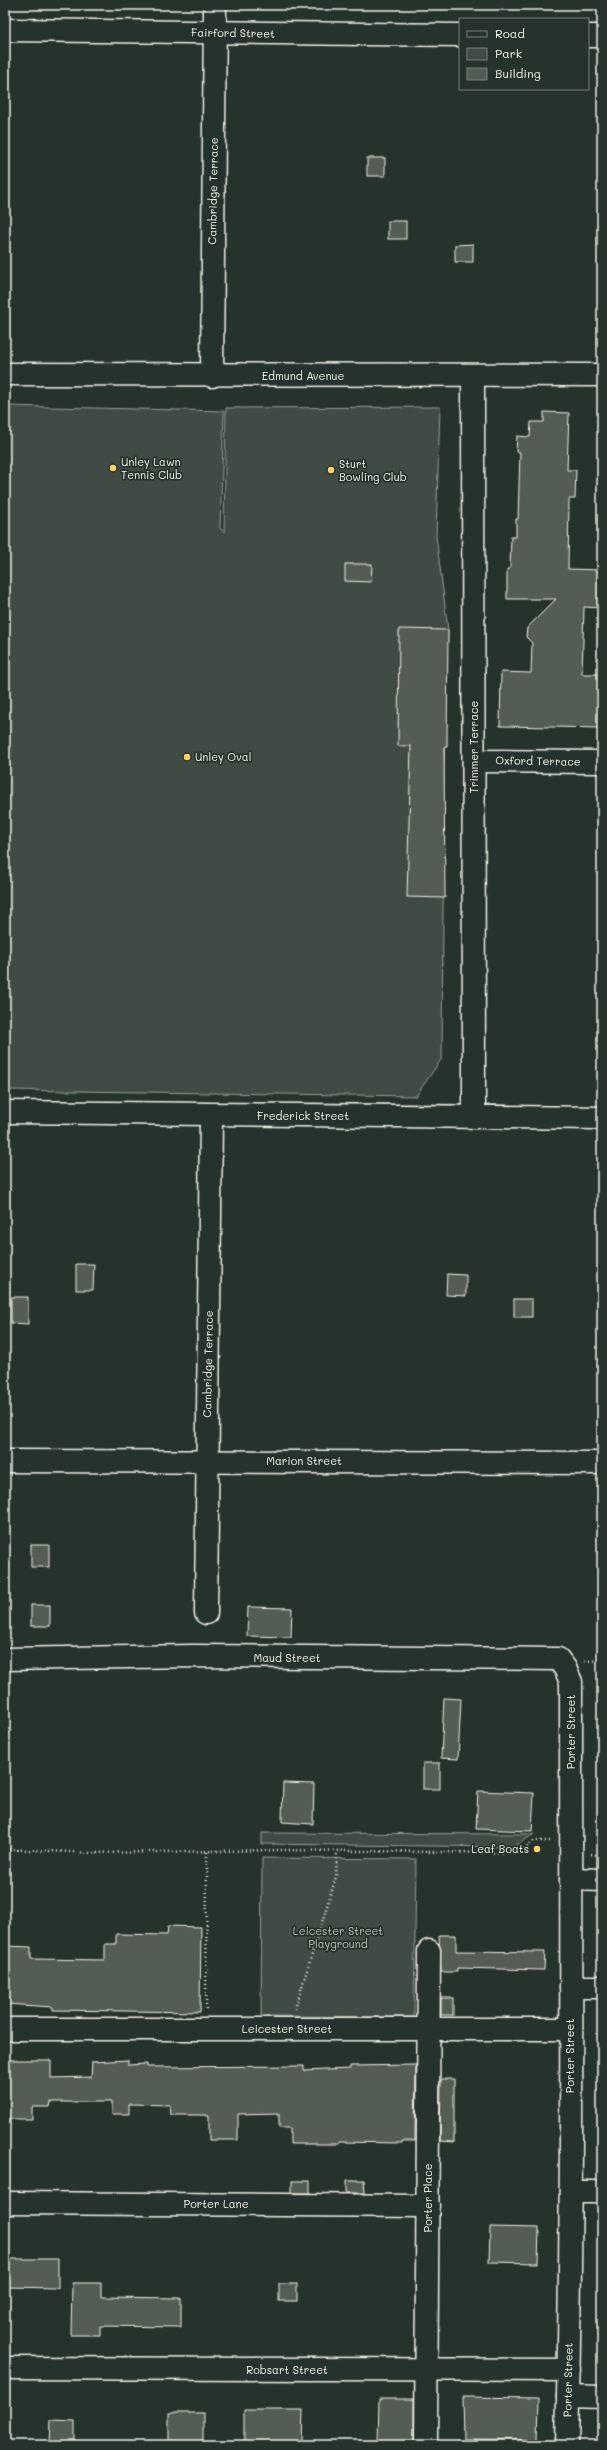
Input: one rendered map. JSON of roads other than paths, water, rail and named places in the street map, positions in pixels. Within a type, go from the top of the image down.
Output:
[{"type":"street","name":"Cambridge Terrace","points":[[212,376],[215,5]]},
{"type":"street","name":"Fairford Street","points":[[5,30],[459,35]]},
{"type":"street","points":[[589,36],[602,36]]},
{"type":"street","name":"Edmund Avenue","points":[[5,374],[473,377],[602,375]]},
{"type":"street","name":"Trimmer Terrace","points":[[473,377],[474,1117]]},
{"type":"street","name":"Oxford Terrace","points":[[474,761],[602,762]]},
{"type":"street","name":"Frederick Street","points":[[5,1112],[211,1116],[602,1118]]},
{"type":"street","name":"Cambridge Terrace","points":[[206,1613],[211,1116]]},
{"type":"street","name":"Marion Street","points":[[5,1461],[207,1460],[602,1463]]},
{"type":"street","name":"Maud Street","points":[[5,1659],[193,1656],[558,1659],[565,1668]]},
{"type":"street","name":"Porter Street","points":[[565,1668],[571,1682],[570,2029],[572,2192],[567,2445]]},
{"type":"street","points":[[571,1879],[602,1880]]},
{"type":"street","name":"Porter Place","points":[[426,2445],[429,1951]]},
{"type":"street","points":[[571,1987],[602,1987]]},
{"type":"street","name":"Leicester Street","points":[[5,2029],[570,2029]]},
{"type":"street","points":[[572,2192],[602,2192]]},
{"type":"street","name":"Porter Lane","points":[[5,2203],[428,2206]]},
{"type":"street","name":"Robsart Street","points":[[5,2368],[569,2370]]},
{"type":"street","points":[[568,2396],[602,2397]]},
{"type":"place","name":"Unley Lawn Tennis Club","points":[[113,468]]},
{"type":"place","name":"Sturt Bowling Club","points":[[331,470]]},
{"type":"place","name":"Unley Oval","points":[[187,757]]},
{"type":"place","name":"Leaf Boats","points":[[537,1849]]},
{"type":"park label","name":"Leicester Street Playground","points":[[338,1937]]}]
